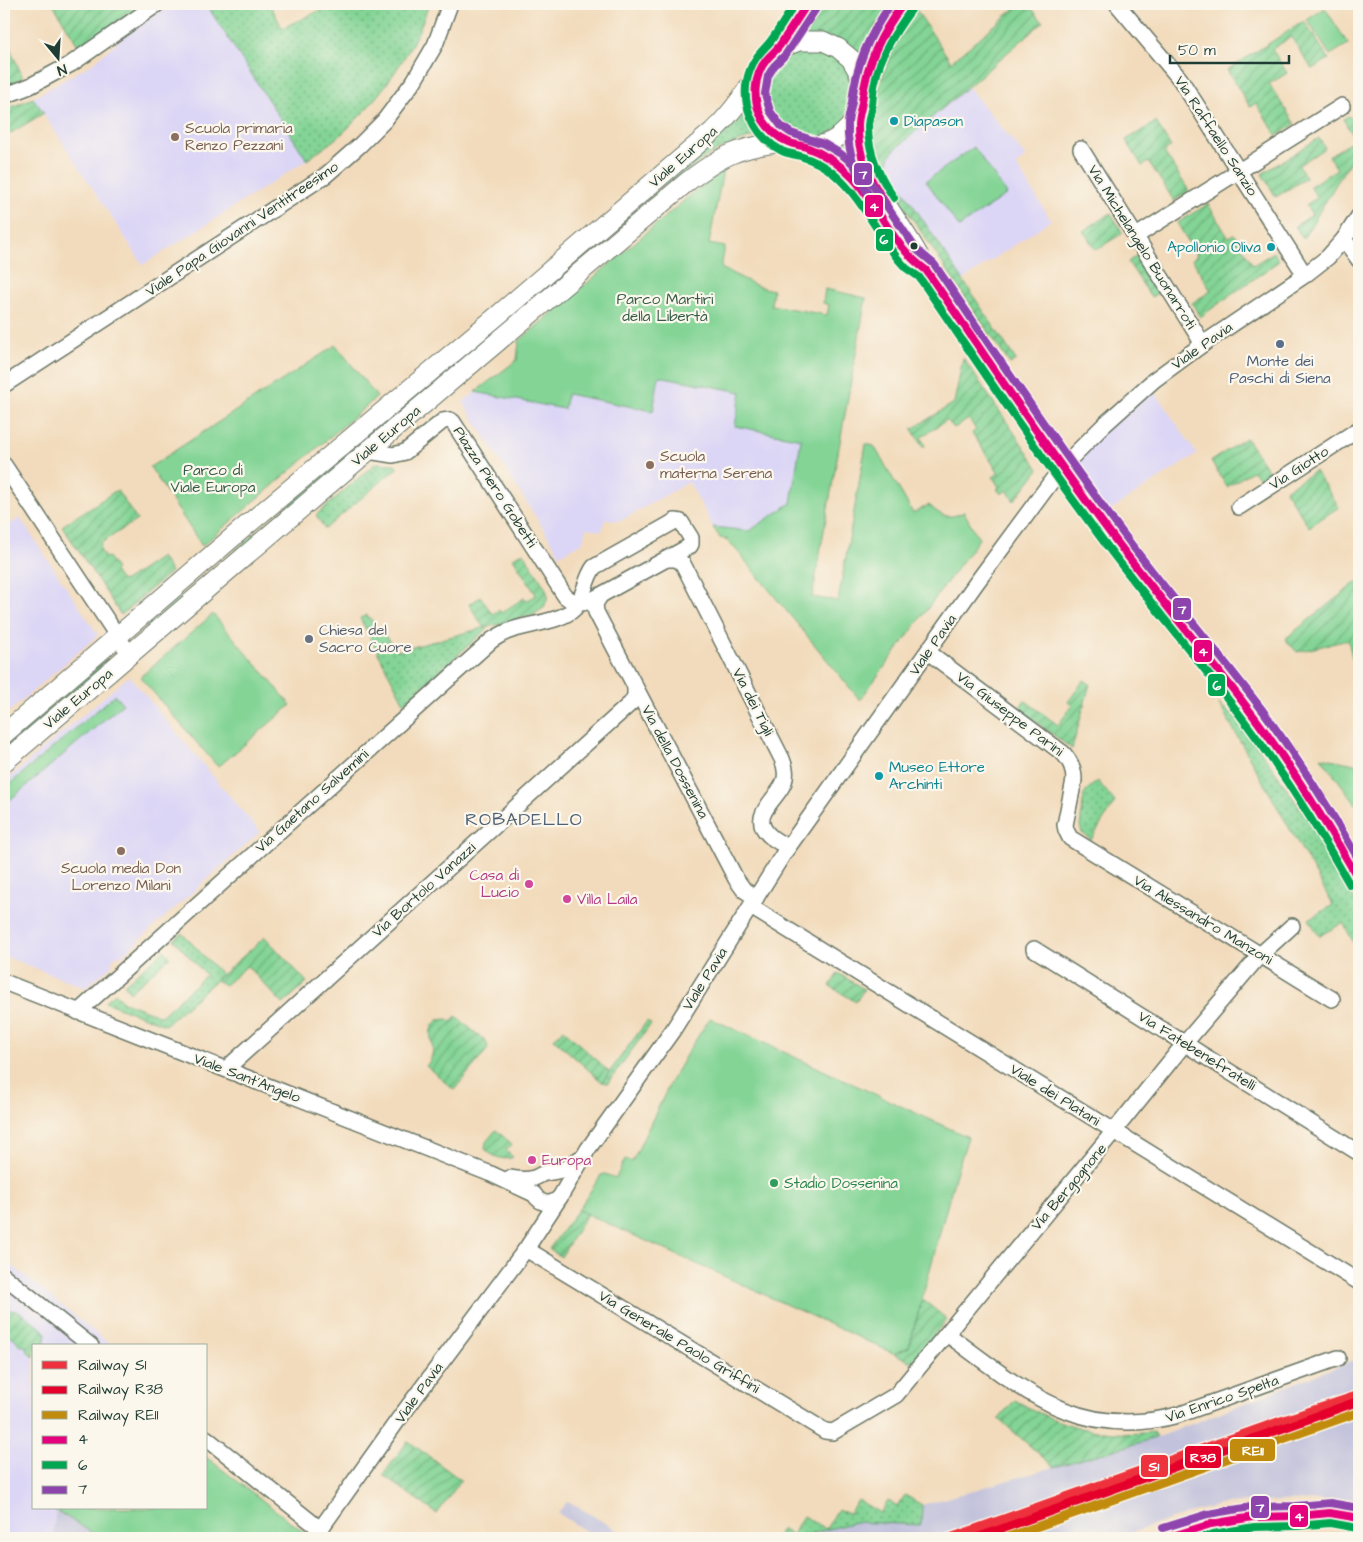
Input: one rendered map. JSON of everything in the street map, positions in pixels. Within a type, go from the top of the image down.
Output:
[{"type":"street","points":[[4,96],[30,86],[71,64],[157,4]]},
{"type":"street","name":"Viale Papa Giovanni Ventitreesimo","points":[[4,385],[326,175],[384,121],[414,80],[435,45],[450,4]]},
{"type":"street","name":"Viale Europa","points":[[4,734],[297,482],[497,316],[673,166],[727,117],[807,4]]},
{"type":"street","points":[[862,89],[868,67],[877,46],[903,4]]},
{"type":"street","name":"Via Raffaello Sanzio","points":[[1117,4],[1180,79],[1305,275]]},
{"type":"street","points":[[776,50],[799,41],[823,41],[838,48],[851,59],[859,73],[862,89],[858,140],[865,165],[870,179],[913,244],[926,270],[1110,533],[1255,719],[1297,778],[1334,835],[1359,880]]},
{"type":"street","name":"Viale Europa","points":[[758,75],[755,91],[756,106],[763,121],[773,133],[794,144]]},
{"type":"street","points":[[1136,236],[1342,106]]},
{"type":"street","name":"Viale Europa","points":[[4,762],[687,182],[722,158],[738,150],[762,144],[820,146],[836,140],[849,128],[859,114]]},
{"type":"street","points":[[794,144],[826,156],[846,170],[863,190],[906,254],[926,270]]},
{"type":"street","name":"Via Michelangelo Buonarroti","points":[[1081,149],[1203,344]]},
{"type":"street","name":"Viale Pavia","points":[[588,1149],[673,1030],[788,848],[977,582],[1062,467],[1104,425],[1154,380],[1328,257],[1344,239],[1359,216]]},
{"type":"street","points":[[1344,239],[1359,260]]},
{"type":"street","name":"Piazza Piero Gobetti","points":[[368,451],[393,455],[405,452],[443,421],[450,420],[453,422],[569,607]]},
{"type":"street","name":"Via Giotto","points":[[1239,507],[1359,428]]},
{"type":"street","points":[[4,465],[130,655]]},
{"type":"street","points":[[678,521],[684,525],[692,541],[690,546],[600,596],[569,607],[594,567],[670,524],[678,521]]},
{"type":"street","name":"Via dei Tigli","points":[[667,559],[677,559],[683,564],[782,759],[786,770],[785,781],[764,812],[761,821],[768,834],[788,848]]},
{"type":"street","name":"Via della Dossenina","points":[[600,596],[595,604],[600,620],[736,879],[753,903]]},
{"type":"street","points":[[569,607],[592,613],[600,620]]},
{"type":"street","name":"Via Gaetano Salvemini","points":[[78,1012],[492,640],[569,607]]},
{"type":"street","name":"Via Giuseppe Parini","points":[[928,652],[1064,754],[1074,773],[1066,830],[1070,838],[1075,842]]},
{"type":"street","name":"Via Bortolo Vanazzi","points":[[226,1069],[631,703],[635,696],[635,687]]},
{"type":"street","name":"Via Alessandro Manzoni","points":[[1075,842],[1332,998]]},
{"type":"street","name":"Viale dei Platani","points":[[753,903],[1114,1131],[1359,1282]]},
{"type":"street","name":"Via Bergognone","points":[[833,1432],[896,1395],[1260,955],[1292,926]]},
{"type":"street","name":"Via Fatebenefratelli","points":[[1034,949],[1359,1153]]},
{"type":"street","name":"Viale Sant'Angelo","points":[[4,982],[491,1174]]},
{"type":"street","points":[[491,1174],[521,1180],[544,1175],[574,1164],[588,1149]]},
{"type":"street","points":[[542,1224],[562,1195],[588,1149]]},
{"type":"street","points":[[491,1174],[547,1203],[552,1203],[562,1195],[564,1188],[560,1179],[544,1175]]},
{"type":"street","points":[[542,1224],[544,1212],[533,1186],[544,1175]]},
{"type":"street","name":"Viale Pavia","points":[[317,1534],[542,1224]]},
{"type":"street","name":"Via Generale Paolo Griffini","points":[[526,1248],[825,1431],[833,1432]]},
{"type":"street","points":[[4,1276],[89,1344]]},
{"type":"street","name":"Via Enrico Spelta","points":[[947,1334],[1018,1386],[1051,1404],[1082,1416],[1120,1422],[1148,1422],[1178,1415],[1338,1358]]},
{"type":"street","points":[[208,1440],[317,1534]]},
{"type":"shaded area","name":"Scuola primaria Renzo Pezzani","points":[[173,4],[206,4],[307,160],[143,265],[33,98],[92,64],[134,27]]},
{"type":"shaded area","points":[[968,87],[1026,157],[1016,165],[1051,220],[963,280],[893,175],[888,160],[893,151]]},
{"type":"shaded area","name":"Scuola materna Serena","points":[[659,376],[741,392],[736,426],[801,439],[791,503],[749,531],[713,527],[689,482],[620,521],[605,519],[602,531],[586,528],[583,542],[560,555],[463,402],[491,380],[653,411]]},
{"type":"shaded area","points":[[1150,385],[1197,454],[1100,517],[1065,467]]},
{"type":"shaded area","points":[[20,518],[98,635],[4,716],[4,528]]},
{"type":"shaded area","name":"Scuola media Don Lorenzo Milani","points":[[129,676],[260,832],[121,956],[117,955],[111,961],[112,965],[86,988],[4,956],[4,782]]},
{"type":"shaded area","points":[[4,1259],[110,1344],[32,1344],[32,1510],[56,1511],[52,1538],[4,1538]]},
{"type":"shaded area","points":[[1359,1358],[1359,1499],[1245,1502],[1220,1505],[1196,1511],[1116,1538],[797,1538],[855,1522],[921,1525],[922,1505],[1156,1438]]},
{"type":"shaded area","points":[[568,1501],[630,1538],[596,1538],[558,1513]]},
{"type":"shaded area","points":[[56,1511],[101,1538],[52,1538]]},
{"type":"green space","points":[[53,4],[144,4],[80,49]]},
{"type":"green space","points":[[206,4],[270,4],[282,28],[334,4],[429,4],[423,22],[405,56],[383,89],[344,132],[307,160]]},
{"type":"green space","points":[[816,4],[891,4],[871,35],[860,60],[799,32]]},
{"type":"green space","points":[[1020,4],[1028,4],[1043,22],[893,151],[888,163],[893,175],[1016,360],[1010,364],[881,172],[875,145],[874,119],[878,93],[889,58],[902,29],[915,8],[951,62]]},
{"type":"green space","points":[[1325,8],[1348,44],[1330,55],[1307,20]]},
{"type":"green space","points":[[1304,21],[1329,59],[1312,69],[1291,37],[1272,49],[1287,73],[1269,84],[1295,124],[1277,136],[1256,103],[1250,107],[1227,70]]},
{"type":"green space","points":[[4,34],[23,78],[4,86]]},
{"type":"green space","points":[[809,48],[826,51],[841,61],[851,76],[854,93],[851,110],[841,125],[826,135],[809,138],[792,135],[777,125],[767,110],[764,93],[767,76],[777,61],[792,51]]},
{"type":"green space","points":[[33,98],[44,113],[4,137],[4,110]]},
{"type":"green space","points":[[750,104],[763,134],[716,151],[702,159],[149,631],[145,627],[737,123]]},
{"type":"green space","points":[[1348,116],[1359,122],[1359,146],[1303,239],[1295,226],[1312,215],[1306,205],[1317,198],[1310,186],[1337,169],[1329,156],[1355,139],[1343,119]]},
{"type":"green space","points":[[1156,122],[1171,147],[1164,152],[1189,191],[1174,201],[1149,162],[1142,166],[1126,140]]},
{"type":"green space","points":[[1319,138],[1325,148],[1299,165],[1306,178],[1276,197],[1262,174]]},
{"type":"green space","points":[[849,140],[856,163],[855,167],[835,151],[835,149]]},
{"type":"green space","points":[[974,147],[1007,194],[959,227],[926,181]]},
{"type":"green space","name":"Parco Martiri della Libertà","points":[[723,171],[709,244],[725,247],[721,268],[760,287],[773,290],[771,305],[827,315],[829,305],[823,303],[825,289],[866,298],[812,597],[838,601],[866,444],[874,446],[913,513],[929,505],[945,516],[953,516],[964,512],[979,539],[860,700],[728,540],[720,538],[713,527],[749,531],[791,503],[801,439],[735,426],[741,392],[659,376],[653,411],[567,394],[564,409],[475,392],[517,360],[519,341],[694,192]]},
{"type":"green space","points":[[1208,204],[1228,237],[1234,234],[1253,265],[1274,252],[1279,261],[1200,317],[1192,303],[1211,291],[1192,259],[1197,256],[1177,223]]},
{"type":"green space","points":[[1111,213],[1123,233],[1096,250],[1083,231]]},
{"type":"green space","points":[[1137,255],[1160,292],[1151,297],[1128,262]]},
{"type":"green space","name":"Parco di Viale Europa","points":[[336,345],[377,397],[202,546],[150,467]]},
{"type":"green space","points":[[963,358],[1039,469],[1014,501],[1007,490],[1001,494],[997,489],[999,487],[993,477],[999,473],[972,433],[976,430],[969,419],[954,428],[947,420],[921,437],[925,446],[923,447],[912,429],[954,403]]},
{"type":"green space","points":[[1246,438],[1271,474],[1262,480],[1252,471],[1227,487],[1211,461]]},
{"type":"green space","points":[[376,463],[395,464],[397,468],[325,529],[316,515]]},
{"type":"green space","points":[[1315,471],[1339,507],[1309,527],[1285,490]]},
{"type":"green space","points":[[117,490],[137,520],[101,543],[100,550],[105,558],[108,557],[116,569],[114,571],[120,580],[125,581],[161,557],[171,572],[121,615],[62,526]]},
{"type":"green space","points":[[523,552],[546,589],[548,596],[544,608],[533,615],[484,628],[469,604],[481,597],[492,614],[499,610],[501,613],[524,598],[526,601],[536,595],[513,558]]},
{"type":"green space","points":[[1359,580],[1359,686],[1348,640],[1297,652],[1285,639]]},
{"type":"green space","points":[[213,614],[291,705],[218,767],[140,677]]},
{"type":"green space","points":[[367,615],[398,651],[490,626],[404,703],[360,618]]},
{"type":"green space","points":[[106,659],[110,664],[4,755],[4,747]]},
{"type":"green space","points":[[1084,680],[1090,684],[1072,749],[1019,709],[1024,701],[1027,702],[1058,725],[1072,706],[1068,702]]},
{"type":"green space","points":[[115,695],[123,704],[4,805],[4,789]]},
{"type":"green space","points":[[1219,704],[1241,723],[1321,838],[1359,908],[1359,952],[1343,923],[1319,936],[1309,919],[1333,905]]},
{"type":"green space","points":[[1321,757],[1359,765],[1359,809],[1355,803]]},
{"type":"green space","points":[[1098,781],[1115,802],[1091,840],[1082,833],[1080,826],[1084,795]]},
{"type":"green space","points":[[182,933],[222,975],[165,1025],[105,1002],[115,993],[124,1002],[161,1016],[206,975],[174,940]]},
{"type":"green space","points":[[265,937],[307,982],[283,1004],[247,966],[225,985],[216,980]]},
{"type":"green space","points":[[164,950],[170,957],[130,992],[124,985]]},
{"type":"green space","points":[[838,973],[864,989],[856,1002],[830,986]]},
{"type":"green space","points":[[456,1016],[486,1042],[488,1047],[454,1090],[426,1066],[430,1061],[433,1050],[431,1032],[434,1024],[438,1020],[447,1019],[452,1022]]},
{"type":"green space","name":"Stadio Dossenina","points":[[710,1018],[968,1137],[955,1177],[909,1347],[895,1354],[578,1210],[601,1175],[605,1174],[616,1178],[625,1159],[632,1162],[671,1081]]},
{"type":"green space","points":[[647,1021],[651,1024],[608,1083],[602,1082]]},
{"type":"green space","points":[[563,1029],[609,1072],[602,1082],[554,1039]]},
{"type":"green space","points":[[496,1130],[512,1144],[506,1151],[513,1157],[506,1159],[498,1157],[485,1149],[486,1142]]},
{"type":"green space","points":[[578,1210],[587,1214],[561,1257],[549,1249]]},
{"type":"green space","points":[[922,1299],[947,1319],[912,1362],[895,1354],[909,1347]]},
{"type":"green space","points":[[4,1310],[21,1313],[46,1332],[44,1344],[32,1344],[32,1355],[26,1350],[26,1346],[21,1346],[14,1338],[4,1334]]},
{"type":"green space","points":[[1015,1400],[1048,1417],[1081,1428],[1116,1433],[1153,1432],[1156,1438],[1054,1467],[999,1419]]},
{"type":"green space","points":[[408,1441],[461,1480],[437,1514],[383,1475]]},
{"type":"green space","points":[[208,1459],[305,1533],[301,1538],[101,1538],[55,1510],[208,1510]]},
{"type":"green space","points":[[905,1495],[922,1505],[921,1525],[855,1522],[797,1538],[776,1538],[781,1529],[792,1535],[803,1516],[826,1529],[838,1509],[849,1514],[858,1500],[880,1513],[888,1501],[898,1506]]},
{"type":"railway","points":[[1321,1416],[1359,1403]]},
{"type":"rail line","name":"S1","points":[[950,1538],[1359,1395]]},
{"type":"rail line","name":"R38","points":[[976,1538],[1359,1401]]},
{"type":"rail line","name":"RE11","points":[[1005,1538],[1359,1412]]},
{"type":"transit line","name":"6","points":[[795,4],[770,42],[756,58],[750,70],[747,82],[747,105],[756,127],[763,136],[782,151],[814,161],[844,183],[898,259],[906,268],[919,277],[1013,415],[1085,516],[1262,745],[1302,804],[1350,885]]},
{"type":"transit line","name":"4","points":[[807,4],[780,45],[762,66],[759,73],[756,97],[759,113],[763,120],[781,138],[820,153],[848,173],[863,190],[904,250],[926,270],[1092,509],[1269,737],[1335,838],[1359,880]]},
{"type":"transit line","name":"7","points":[[878,210],[866,190],[852,158],[849,147],[848,121],[860,62],[876,27],[891,4]]},
{"type":"transit line","name":"4","points":[[886,204],[875,186],[862,157],[858,136],[858,122],[867,75],[875,50],[887,27],[903,4]]},
{"type":"transit line","name":"7","points":[[815,10],[786,54],[774,66],[768,76],[765,94],[770,111],[781,126],[791,133],[824,144],[841,154],[871,183],[916,249],[934,264],[1082,478],[1150,569],[1231,670],[1289,747],[1359,860]]},
{"type":"transit line","name":"6","points":[[894,198],[884,182],[873,156],[870,147],[868,124],[874,85],[880,62],[894,35],[911,10]]},
{"type":"transit line","name":"7","points":[[1163,1528],[1208,1514],[1251,1507],[1330,1503],[1359,1508]]},
{"type":"transit line","name":"4","points":[[1166,1538],[1211,1524],[1253,1517],[1330,1513],[1359,1518]]},
{"type":"transit line","name":"6","points":[[1199,1538],[1254,1527],[1330,1523],[1357,1528]]},
{"type":"place","name":"Diapason","points":[[894,121]]},
{"type":"place","name":"Scuola primaria Renzo Pezzani","points":[[175,137]]},
{"type":"place","name":"Apollonio Oliva","points":[[1271,247]]},
{"type":"place","name":"Monte dei Paschi di Siena","points":[[1280,344]]},
{"type":"place","name":"Scuola materna Serena","points":[[650,465]]},
{"type":"place","name":"Chiesa del Sacro Cuore","points":[[309,639]]},
{"type":"place","name":"Museo Ettore Archinti","points":[[879,776]]},
{"type":"place","name":"Scuola media Don Lorenzo Milani","points":[[121,851]]},
{"type":"place","name":"Casa di Lucio","points":[[529,884]]},
{"type":"place","name":"Villa Laila","points":[[567,899]]},
{"type":"place","name":"Europa","points":[[532,1160]]},
{"type":"place","name":"Stadio Dossenina","points":[[774,1183]]},
{"type":"district","name":"ROBADELLO","points":[[524,819]]}]
